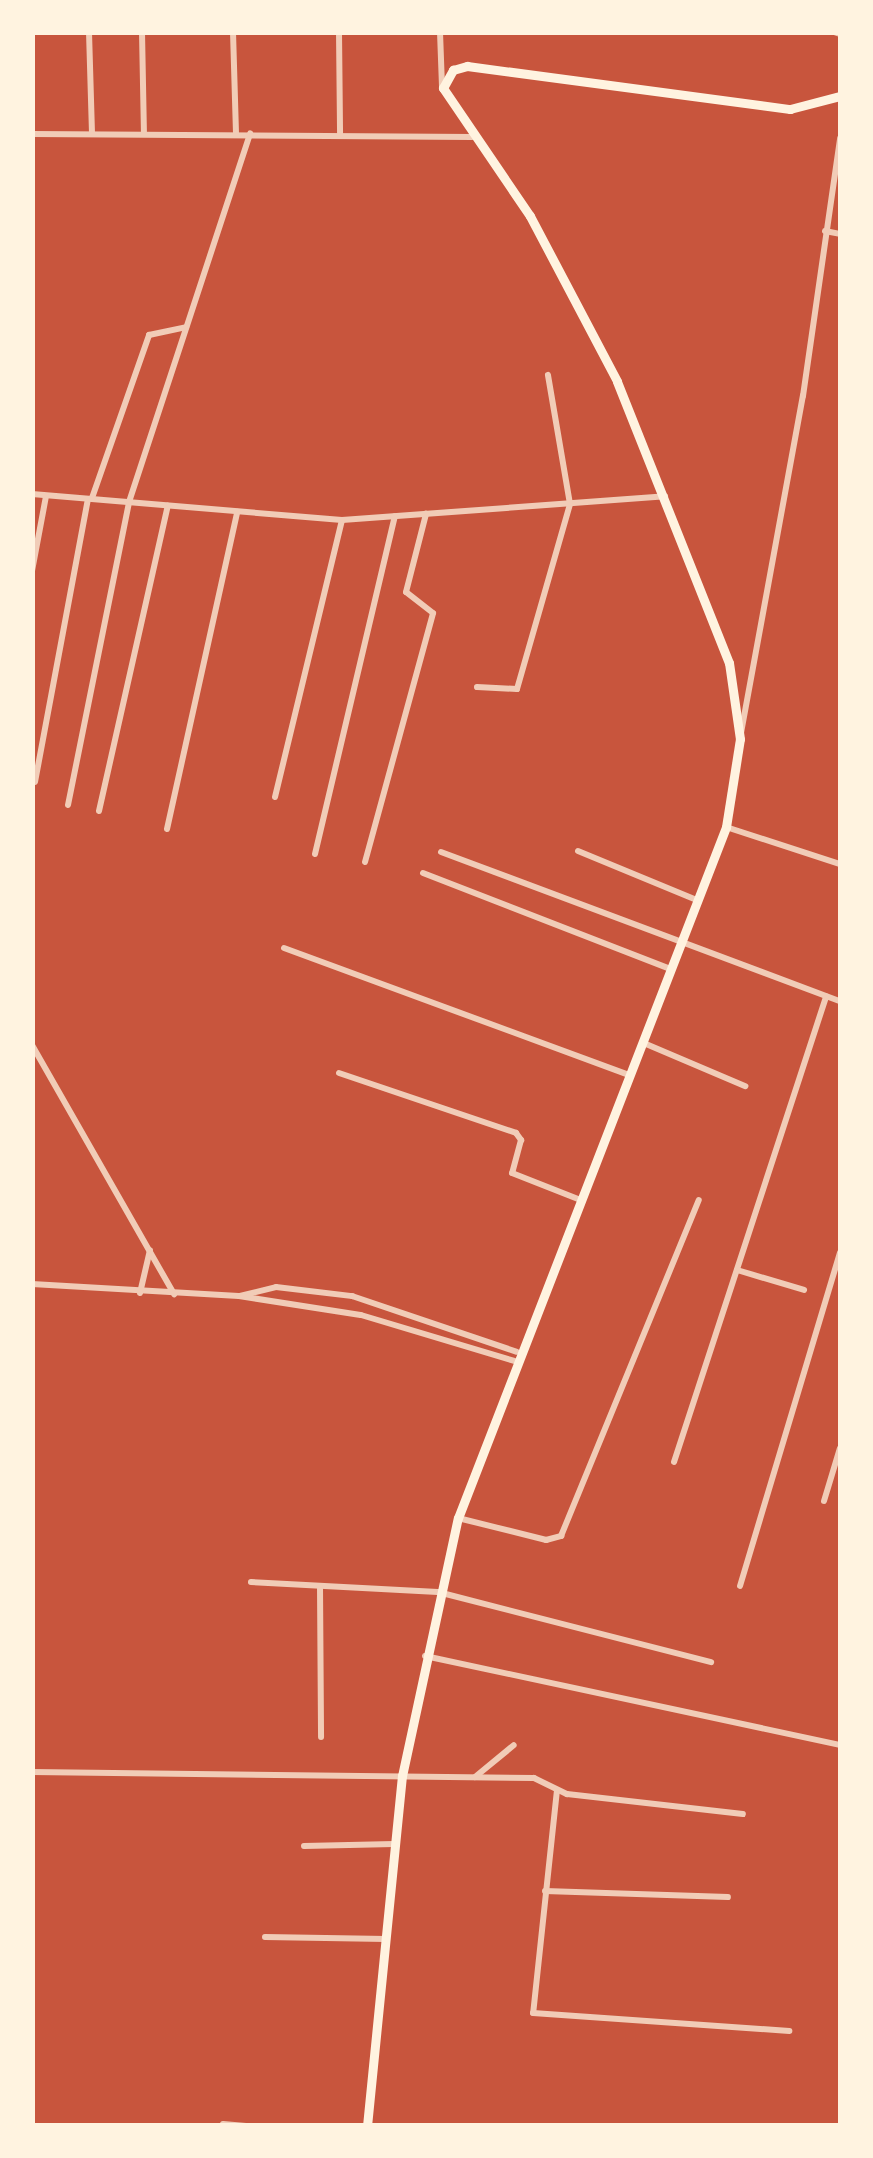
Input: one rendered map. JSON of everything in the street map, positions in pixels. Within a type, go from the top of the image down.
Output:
[{"type":"main road","points":[[368,2126],[402,1776],[438,1592],[458,1518],[516,1356],[628,1075],[646,1044],[670,969],[726,827],[740,739],[728,663],[666,496],[617,381],[530,216],[472,137],[442,88],[453,70],[467,66],[790,109],[840,96]]},
{"type":"street","points":[[89,32],[92,133]]},
{"type":"street","points":[[142,32],[144,134]]},
{"type":"street","points":[[233,32],[236,132]]},
{"type":"street","points":[[339,32],[340,133]]},
{"type":"street","points":[[440,32],[442,88]]},
{"type":"street","points":[[32,134],[236,132],[472,137]]},
{"type":"street","points":[[68,805],[129,502],[250,133]]},
{"type":"street","points":[[740,739],[803,396],[840,138]]},
{"type":"street","points":[[825,230],[840,234]]},
{"type":"street","points":[[36,782],[90,499],[150,336],[186,326]]},
{"type":"street","points":[[477,687],[517,689],[570,504],[548,375]]},
{"type":"street","points":[[32,494],[342,520],[666,496]]},
{"type":"street","points":[[32,571],[46,496]]},
{"type":"street","points":[[99,811],[168,506]]},
{"type":"street","points":[[167,829],[237,512]]},
{"type":"street","points":[[365,862],[433,613],[406,592],[426,514]]},
{"type":"street","points":[[315,854],[394,516]]},
{"type":"street","points":[[274,797],[342,520]]},
{"type":"street","points":[[726,827],[840,864]]},
{"type":"street","points":[[578,851],[697,900]]},
{"type":"street","points":[[441,852],[680,945],[840,1001]]},
{"type":"street","points":[[423,873],[670,969]]},
{"type":"street","points":[[284,948],[628,1075]]},
{"type":"street","points":[[674,1462],[826,996]]},
{"type":"street","points":[[32,1044],[174,1294]]},
{"type":"street","points":[[646,1044],[746,1086]]},
{"type":"street","points":[[339,1072],[516,1133],[521,1140],[512,1173],[578,1199]]},
{"type":"street","points":[[458,1518],[546,1540],[560,1536],[699,1200]]},
{"type":"street","points":[[140,1293],[150,1248]]},
{"type":"street","points":[[740,1586],[840,1253]]},
{"type":"street","points":[[737,1270],[804,1290]]},
{"type":"street","points":[[32,1284],[239,1296],[377,1318],[516,1356]]},
{"type":"street","points":[[239,1296],[276,1288],[352,1296],[516,1356]]},
{"type":"street","points":[[824,1501],[840,1448]]},
{"type":"street","points":[[251,1582],[438,1592],[711,1662]]},
{"type":"street","points":[[320,1587],[321,1737]]},
{"type":"street","points":[[424,1656],[840,1745]]},
{"type":"street","points":[[474,1778],[514,1744]]},
{"type":"street","points":[[32,1772],[534,1778],[558,1788],[744,1814]]},
{"type":"street","points":[[558,1788],[532,2012],[789,2031]]},
{"type":"street","points":[[304,1846],[394,1844]]},
{"type":"street","points":[[544,1891],[728,1896]]},
{"type":"street","points":[[266,1937],[386,1938]]},
{"type":"street","points":[[223,2124],[246,2126]]}]
